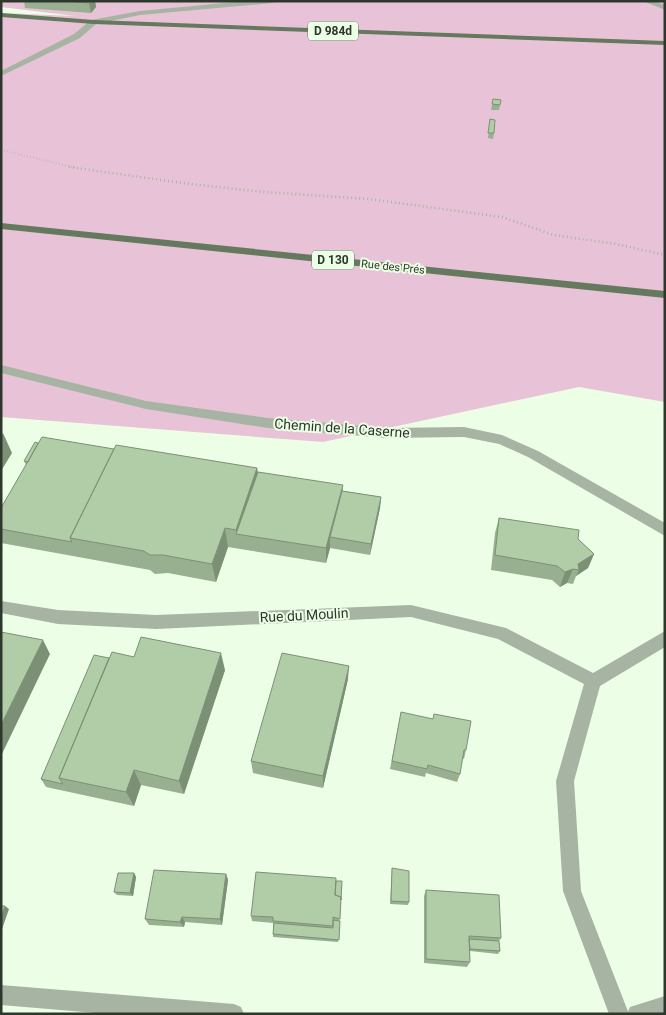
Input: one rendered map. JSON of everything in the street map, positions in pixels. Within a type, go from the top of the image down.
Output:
[{"type":"main road","name":"D 984d","points":[[1,15],[94,22],[665,43]]},
{"type":"main road","name":"Rue des Prés","points":[[1,226],[665,295]]},
{"type":"street","points":[[1,74],[77,36],[94,22],[140,13],[272,1]]},
{"type":"street","points":[[647,1],[665,8]]},
{"type":"street","name":"Chemin de la Caserne","points":[[1,369],[146,405],[258,422],[387,433],[464,432],[502,440],[533,454],[665,530]]},
{"type":"street","name":"Rue du Moulin","points":[[1,607],[58,617],[156,622],[411,611],[501,633],[593,681]]},
{"type":"street","points":[[619,1014],[572,890],[565,781],[593,681],[652,648],[665,638]]},
{"type":"street","points":[[1,995],[234,1014]]},
{"type":"street","points":[[637,1014],[665,1006]]},
{"type":"path","points":[[1,150],[69,167],[190,184],[264,192],[369,199],[502,217],[554,235],[616,244],[665,255]]},
{"type":"shaded area","points":[[1,1],[665,1],[665,402],[579,387],[323,442],[1,417],[1,13],[75,16],[1,7]]},
{"type":"building","points":[[70,1],[91,1],[89,3]]},
{"type":"building","points":[[493,99],[501,100],[500,105],[492,104]]},
{"type":"building","points":[[490,119],[495,120],[494,133],[488,133]]},
{"type":"building","points":[[42,437],[114,449],[70,538],[72,542],[1,529],[1,508]]},
{"type":"building","points":[[35,442],[38,443],[28,462],[24,461]]},
{"type":"building","points":[[116,445],[257,468],[236,530],[225,528],[212,564],[163,555],[150,555],[144,551],[70,538]]},
{"type":"building","points":[[258,472],[343,485],[326,548],[236,534]]},
{"type":"building","points":[[342,491],[381,497],[371,544],[330,537]]},
{"type":"building","points":[[499,518],[579,530],[578,539],[594,554],[578,564],[579,570],[573,569],[565,572],[557,566],[495,555]]},
{"type":"building","points":[[1,632],[43,640],[1,725]]},
{"type":"building","points":[[141,637],[221,653],[179,781],[134,770],[126,792],[59,778],[112,652],[134,657]]},
{"type":"building","points":[[282,653],[349,666],[323,776],[251,761]]},
{"type":"building","points":[[94,655],[109,658],[59,778],[63,784],[41,779]]},
{"type":"building","points":[[401,712],[433,719],[434,714],[471,721],[460,774],[428,765],[427,769],[392,761]]},
{"type":"building","points":[[392,868],[409,871],[409,902],[391,901]]},
{"type":"building","points":[[154,870],[226,874],[220,919],[182,917],[180,922],[145,919]]},
{"type":"building","points":[[256,872],[336,878],[335,895],[341,897],[340,919],[333,917],[333,926],[273,921],[273,917],[251,916]]},
{"type":"building","points":[[118,873],[134,873],[130,893],[114,892]]},
{"type":"building","points":[[336,881],[342,881],[341,900],[341,897],[335,895]]},
{"type":"building","points":[[426,890],[499,895],[501,938],[469,936],[470,962],[426,959]]},
{"type":"building","points":[[1,906],[5,906],[1,917]]},
{"type":"building","points":[[333,920],[340,921],[339,940],[273,934],[274,923],[333,928]]},
{"type":"building","points":[[469,939],[499,941],[500,951],[470,949]]}]
